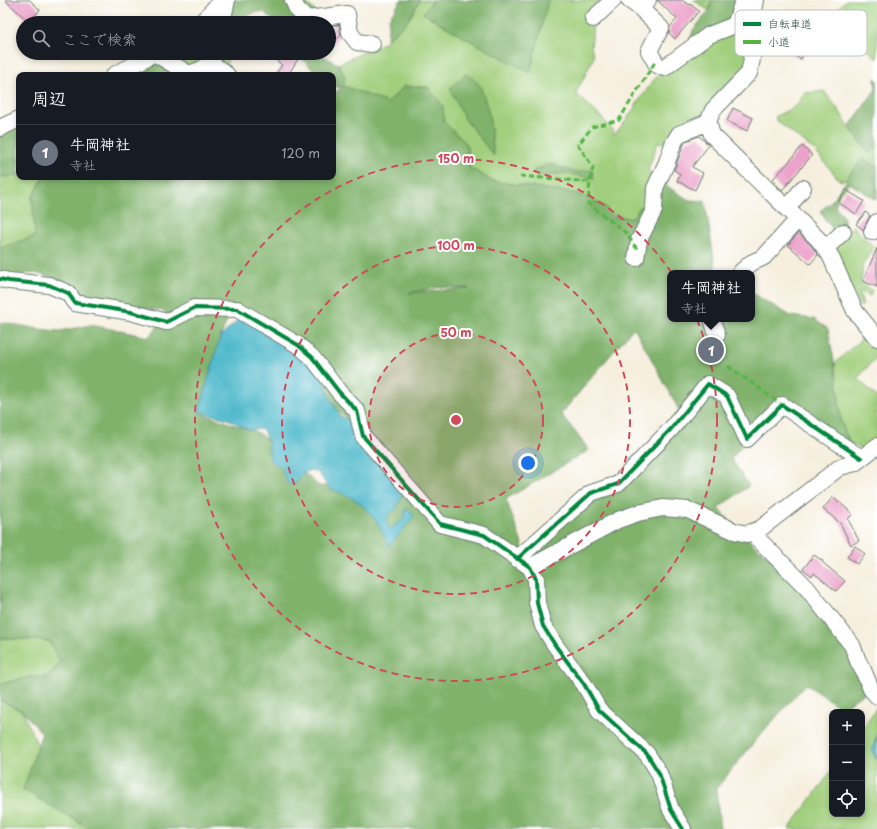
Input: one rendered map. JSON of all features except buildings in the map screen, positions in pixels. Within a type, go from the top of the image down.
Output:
[{"type":"street","points":[[207,16],[222,0]]},
{"type":"street","points":[[224,16],[227,0]]},
{"type":"street","points":[[293,0],[297,9],[304,16]]},
{"type":"street","points":[[593,19],[613,0]]},
{"type":"street","points":[[740,10],[744,0]]},
{"type":"street","points":[[754,10],[756,0]]},
{"type":"street","points":[[639,3],[661,28],[649,52],[657,65],[664,68],[709,34],[735,24]]},
{"type":"street","points":[[331,16],[347,14],[350,33],[357,42],[372,44]]},
{"type":"street","points":[[751,56],[752,60],[749,73],[713,110],[708,122],[712,135],[818,239],[830,255],[855,311],[877,338]]},
{"type":"street","points":[[120,72],[142,60]]},
{"type":"street","points":[[166,60],[186,72]]},
{"type":"street","points":[[195,72],[201,70],[210,60]]},
{"type":"street","points":[[214,60],[224,72]]},
{"type":"street","points":[[0,128],[16,120]]},
{"type":"street","points":[[636,258],[639,240],[654,210],[655,188],[678,134],[708,122]]},
{"type":"street","points":[[743,270],[751,263],[764,257],[793,214],[803,188]]},
{"type":"street","points":[[825,249],[843,232]]},
{"type":"street","points":[[0,279],[49,285],[68,293],[75,303],[131,312],[166,322],[194,308],[237,309],[298,346],[312,357],[339,392],[357,410],[363,436],[440,524],[484,535],[524,563],[536,579],[537,603],[543,626],[584,684],[599,710],[647,754],[659,773],[671,810],[683,829]]},
{"type":"street","points":[[713,322],[717,335]]},
{"type":"street","points":[[524,563],[591,493],[618,484],[671,429],[708,384],[727,396],[747,439],[782,406],[861,458]]},
{"type":"street","points":[[524,563],[618,520],[638,513],[662,508],[688,510],[734,531],[747,534],[760,530],[840,467],[854,463],[877,446]]},
{"type":"street","points":[[751,532],[807,588],[848,639],[858,661],[864,670],[871,689],[877,696]]},
{"type":"green space","points":[[231,0],[305,0],[306,3],[318,13],[317,16],[268,16],[264,12],[255,12],[248,16],[220,16]]},
{"type":"green space","points":[[401,0],[420,0],[407,22],[387,39],[389,18]]},
{"type":"green space","points":[[420,0],[608,0],[594,17],[591,47],[594,57],[576,93],[613,129],[614,135],[652,82],[667,66],[732,30],[735,33],[735,56],[749,56],[752,61],[694,127],[673,144],[658,142],[648,169],[658,184],[631,219],[609,213],[579,194],[492,181],[469,167],[468,151],[404,86],[388,103],[343,86],[345,77],[338,64],[382,44],[407,22]]},
{"type":"green space","points":[[433,0],[548,1],[530,73],[423,13]]},
{"type":"green space","points":[[694,0],[712,0],[709,11]]},
{"type":"green space","points":[[712,0],[748,0],[747,10],[735,10],[735,22],[690,41],[693,30],[709,11]]},
{"type":"green space","points":[[846,0],[877,0],[877,59],[867,49],[867,10],[836,10]]},
{"type":"green space","points":[[144,60],[228,60],[226,65],[171,72],[121,72]]},
{"type":"green space","points":[[163,60],[171,60],[200,72],[148,72],[151,67]]},
{"type":"green space","points":[[304,60],[331,60],[338,64],[345,77],[344,86],[388,103],[404,86],[428,87],[443,106],[444,122],[467,144],[469,167],[492,181],[579,194],[606,207],[612,216],[631,219],[660,182],[689,200],[705,201],[716,270],[667,270],[667,322],[755,322],[755,295],[791,316],[814,319],[828,329],[837,377],[841,422],[854,453],[782,406],[747,439],[731,459],[749,486],[718,508],[755,546],[781,565],[807,588],[852,645],[871,689],[841,708],[806,684],[760,735],[716,789],[720,829],[91,829],[23,790],[42,733],[22,711],[0,700],[0,684],[30,677],[48,677],[60,663],[49,641],[0,638],[0,322],[60,331],[91,325],[149,337],[162,321],[208,310],[230,313],[220,337],[199,413],[259,433],[319,486],[339,486],[353,496],[359,493],[364,493],[359,429],[331,405],[295,338],[236,306],[198,308],[183,307],[168,317],[163,311],[92,300],[62,280],[35,273],[11,275],[0,271],[0,248],[35,236],[32,198],[42,180],[336,180],[336,92],[343,87],[336,87],[336,72],[315,72]],"holes":[[[441,287],[469,288],[409,293]],[[634,327],[679,410],[623,480],[591,493],[525,552],[506,499],[589,450],[561,414]]]},
{"type":"green space","points":[[466,74],[475,80],[481,87],[489,114],[494,156],[464,118],[450,88]]},
{"type":"green space","points":[[875,78],[877,80],[877,148],[870,153],[849,127],[876,89]]},
{"type":"green space","points":[[824,91],[869,153],[877,148],[877,168],[863,158],[846,179],[840,181],[815,151],[778,122],[775,117],[797,105],[804,93]]},
{"type":"green space","points":[[16,120],[16,175],[8,177],[0,176],[0,128]]},
{"type":"green space","points":[[863,158],[877,168],[877,200],[848,181],[850,183],[840,193],[835,206],[844,220],[843,232],[836,233],[820,211],[830,203],[847,180],[846,179]]},
{"type":"green space","points":[[548,164],[576,172],[592,170],[594,178],[563,173],[540,178],[533,171]]},
{"type":"green space","points":[[16,175],[16,180],[42,180],[32,198],[36,236],[0,248],[0,176],[8,177]]},
{"type":"green space","points":[[853,226],[874,247],[863,264],[861,283],[872,290],[870,296],[859,291],[863,304],[861,307],[833,248]]},
{"type":"green space","points":[[866,335],[877,349],[877,356],[858,378],[877,397],[877,437],[863,449],[850,443],[841,422],[835,363]]},
{"type":"green space","points":[[0,638],[49,641],[60,663],[48,677],[29,677],[0,684]]},
{"type":"green space","points":[[0,700],[22,711],[46,764],[115,829],[0,829]]},
{"type":"green space","points":[[877,707],[877,829],[789,829],[829,774],[829,817],[865,817],[865,725]]},
{"type":"water","points":[[244,314],[281,335],[323,378],[329,396],[341,417],[350,420],[355,434],[400,488],[402,496],[396,509],[389,514],[387,520],[388,527],[391,529],[405,517],[405,510],[407,508],[414,517],[389,546],[373,517],[351,497],[329,489],[319,473],[311,470],[305,472],[293,485],[287,483],[281,467],[270,460],[268,441],[262,429],[249,430],[228,419],[199,412],[220,337]]},
{"type":"water","points":[[877,733],[877,760],[872,752]]},
{"type":"marked path","points":[[637,249],[626,233],[588,203],[593,167],[578,145],[592,127],[619,120],[655,62]]},
{"type":"marked path","points":[[520,176],[590,182]]},
{"type":"marked path","points":[[728,366],[782,405]]},
{"type":"cycle path","points":[[0,279],[49,285],[68,293],[75,303],[131,312],[166,322],[194,308],[237,309],[298,345],[312,357],[339,392],[357,411],[363,436],[440,524],[484,535],[530,567],[536,579],[537,603],[543,626],[584,684],[599,710],[647,754],[659,773],[671,810],[683,829]]},
{"type":"cycle path","points":[[517,559],[591,493],[618,484],[671,429],[708,384],[727,396],[747,439],[782,405],[861,458]]},
{"type":"place","name":"牛岡神社","points":[[711,350]]}]
